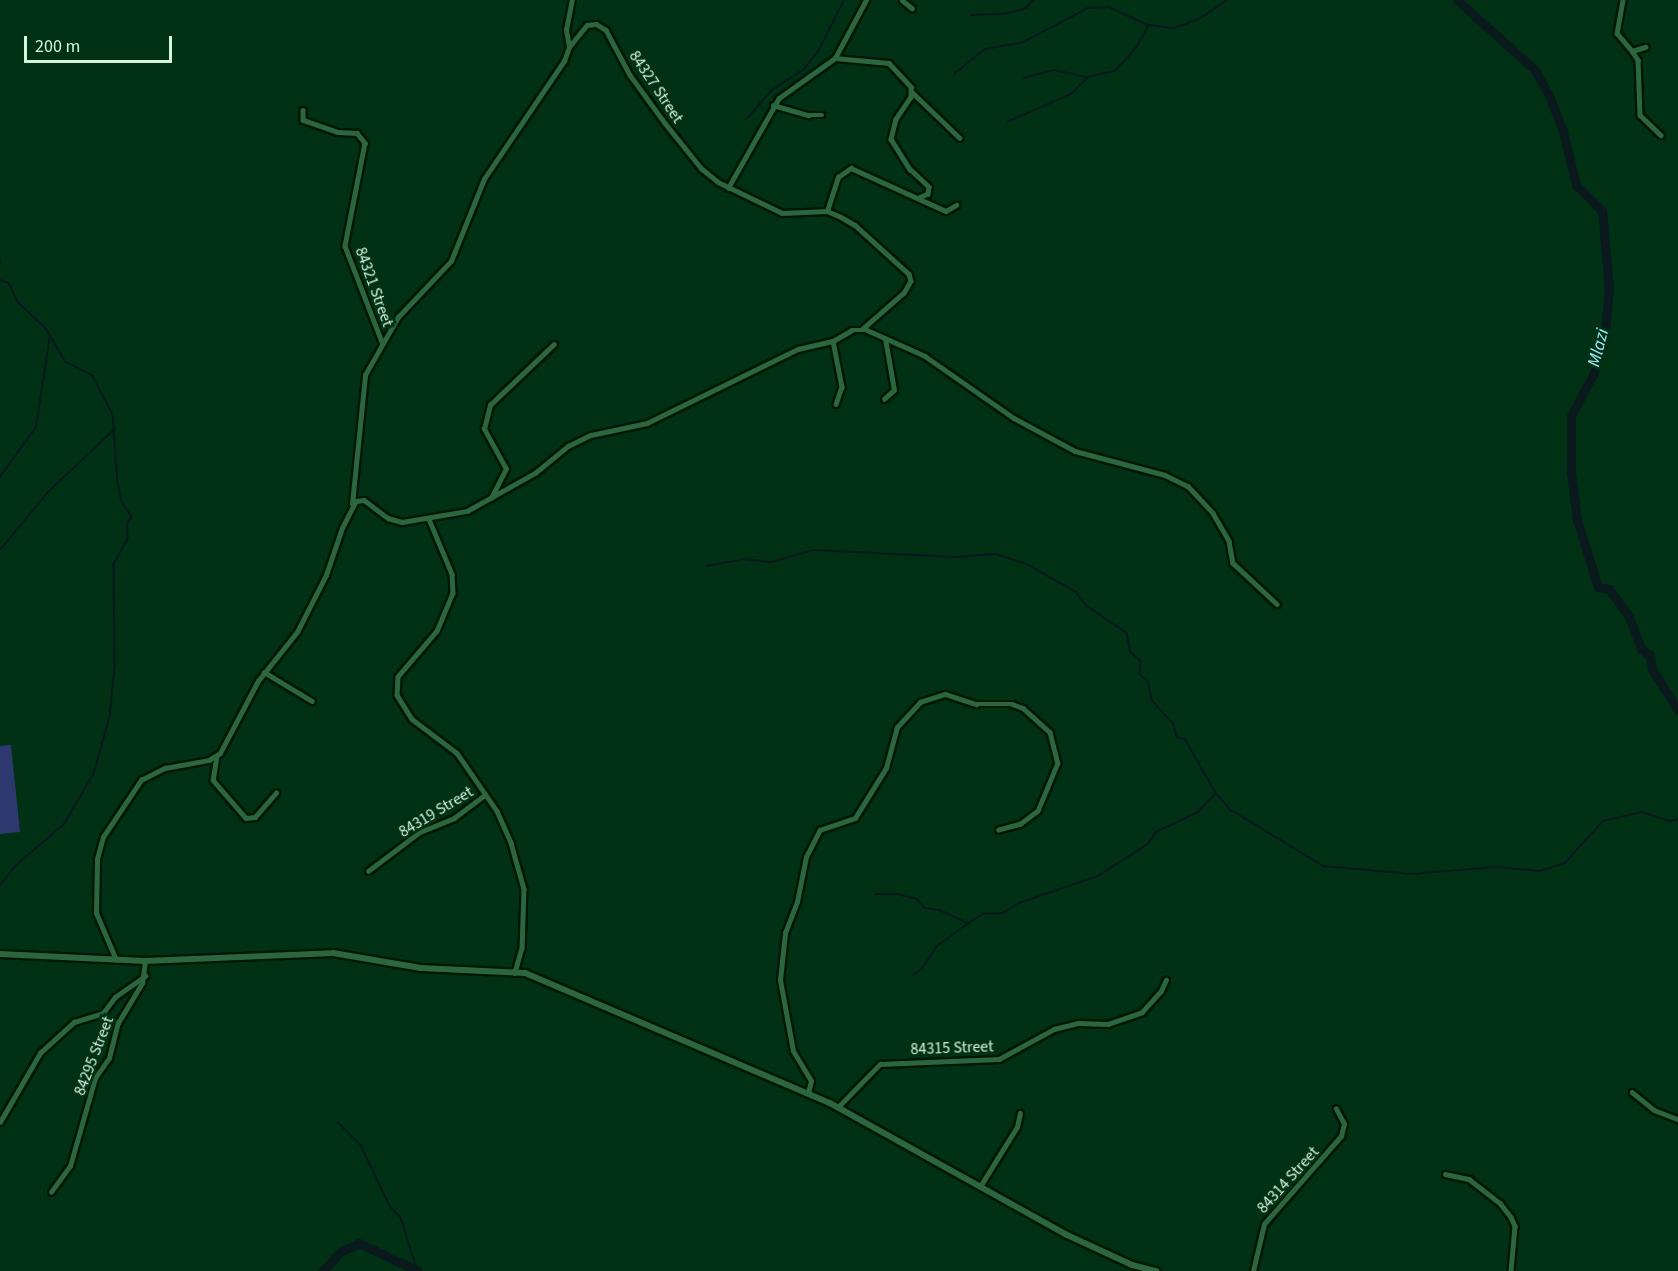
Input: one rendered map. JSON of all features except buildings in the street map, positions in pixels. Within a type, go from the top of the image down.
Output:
[{"type":"street","points":[[276,793],[255,817],[246,818],[213,780],[218,756],[264,672],[297,632],[326,575],[351,506],[363,419],[362,390],[382,342],[409,305],[451,261],[484,180],[568,48],[566,30],[572,0]]},
{"type":"street","points":[[351,506],[356,501],[364,500],[392,520],[429,519],[467,511],[491,499],[591,435],[646,423],[798,348],[833,341],[863,329],[904,293],[911,278],[855,225],[827,211],[782,213],[728,188],[773,105],[792,86],[835,58],[866,0]]},
{"type":"street","points":[[902,0],[912,8]]},
{"type":"street","points":[[1623,0],[1616,30],[1638,60],[1640,115],[1661,135]]},
{"type":"street","name":"84327 Street","points":[[568,48],[587,25],[596,24],[606,30],[630,75],[665,123],[701,168],[728,188]]},
{"type":"street","points":[[1632,51],[1645,47]]},
{"type":"street","points":[[835,58],[889,63],[912,92],[960,138]]},
{"type":"street","points":[[912,92],[896,119],[891,139],[910,170],[929,187],[928,194],[919,198]]},
{"type":"street","points":[[773,105],[809,115],[822,115]]},
{"type":"street","name":"84321 Street","points":[[303,110],[303,120],[337,132],[357,133],[366,143],[345,246],[382,342]]},
{"type":"street","points":[[827,211],[838,177],[851,168],[946,211],[956,205]]},
{"type":"street","points":[[863,329],[925,356],[1014,418],[1075,451],[1165,475],[1188,486],[1213,513],[1229,541],[1233,563],[1277,604]]},
{"type":"street","points":[[884,399],[894,390],[885,339]]},
{"type":"street","points":[[833,341],[842,387],[836,404]]},
{"type":"street","points":[[491,499],[506,469],[484,429],[490,405],[554,344]]},
{"type":"street","points":[[429,519],[452,573],[453,593],[437,630],[398,677],[397,694],[412,719],[457,753],[497,811],[523,877],[522,948],[515,973]]},
{"type":"street","points":[[264,672],[312,701]]},
{"type":"street","points":[[808,1093],[812,1081],[793,1051],[780,980],[785,933],[797,902],[806,857],[820,830],[855,818],[886,768],[897,727],[920,702],[945,694],[976,704],[1011,704],[1023,708],[1050,732],[1058,763],[1038,810],[1021,824],[999,830]]},
{"type":"street","points":[[116,960],[96,913],[97,859],[103,837],[141,780],[165,768],[218,756]]},
{"type":"street","name":"84319 Street","points":[[368,871],[420,832],[454,818],[486,795]]},
{"type":"street","points":[[0,946],[2,954],[145,962],[333,953],[421,968],[515,973],[537,978],[838,1107],[1065,1234],[1132,1265],[1156,1271]]},
{"type":"street","name":"84295 Street","points":[[51,1192],[70,1166],[95,1078],[109,1058],[118,1023],[145,976],[145,962]]},
{"type":"street","points":[[0,1122],[40,1053],[74,1022],[103,1013],[115,998],[145,976]]},
{"type":"street","name":"84315 Street","points":[[838,1107],[880,1064],[999,1059],[1054,1029],[1078,1023],[1108,1023],[1143,1012],[1166,980]]},
{"type":"street","points":[[1632,1092],[1654,1110],[1678,1119]]},
{"type":"street","name":"84314 Street","points":[[1253,1271],[1264,1224],[1341,1136],[1344,1124],[1336,1109]]},
{"type":"street","points":[[981,1185],[1017,1127],[1020,1113]]},
{"type":"street","points":[[1444,1174],[1469,1179],[1500,1203],[1511,1217],[1515,1226],[1511,1271]]},
{"type":"shaded area","points":[[11,745],[20,832],[0,834],[0,746]]},
{"type":"waterway","points":[[746,120],[772,90],[804,69],[819,50],[844,0]]},
{"type":"waterway","points":[[971,15],[1004,14],[1026,8],[1033,0]]},
{"type":"waterway","points":[[1007,122],[1071,94],[1088,77],[1115,71],[1136,48],[1149,25],[1175,28],[1199,19],[1227,0]]},
{"type":"waterway","name":"Mlazi","points":[[1457,0],[1535,70],[1549,95],[1563,131],[1576,185],[1602,211],[1609,288],[1604,342],[1594,373],[1571,416],[1571,472],[1577,520],[1598,587],[1609,589],[1629,617],[1641,649],[1650,655],[1652,669],[1678,710]]},
{"type":"waterway","points":[[954,74],[985,49],[1024,42],[1088,8],[1109,7],[1148,25]]},
{"type":"waterway","points":[[1024,78],[1054,70],[1087,77]]},
{"type":"waterway","points":[[0,260],[0,270]]},
{"type":"waterway","points":[[0,280],[9,283],[18,302],[46,328],[66,362],[92,375],[113,414],[118,483],[122,502],[132,517],[128,523],[128,539],[114,564],[115,667],[110,717],[94,774],[64,825],[17,865],[0,886]]},
{"type":"waterway","points":[[0,477],[36,427],[50,336]]},
{"type":"waterway","points":[[1,549],[49,491],[115,429]]},
{"type":"waterway","points":[[706,566],[744,559],[772,562],[813,550],[956,557],[996,554],[1027,564],[1076,592],[1087,606],[1127,633],[1131,652],[1141,661],[1140,674],[1148,681],[1152,700],[1173,723],[1177,737],[1185,739],[1216,793]]},
{"type":"waterway","points":[[912,976],[922,969],[937,946],[973,920],[983,914],[1003,913],[1019,903],[1098,876],[1148,844],[1156,832],[1198,812],[1216,793],[1231,810],[1324,866],[1411,874],[1495,867],[1540,871],[1565,863],[1603,821],[1642,812],[1670,821],[1678,819]]},
{"type":"waterway","points":[[875,894],[897,894],[917,899],[925,908],[940,910],[968,923]]},
{"type":"waterway","points":[[338,1122],[361,1145],[390,1206],[401,1218],[418,1271]]},
{"type":"waterway","points":[[323,1271],[340,1252],[359,1243],[418,1271]]}]
